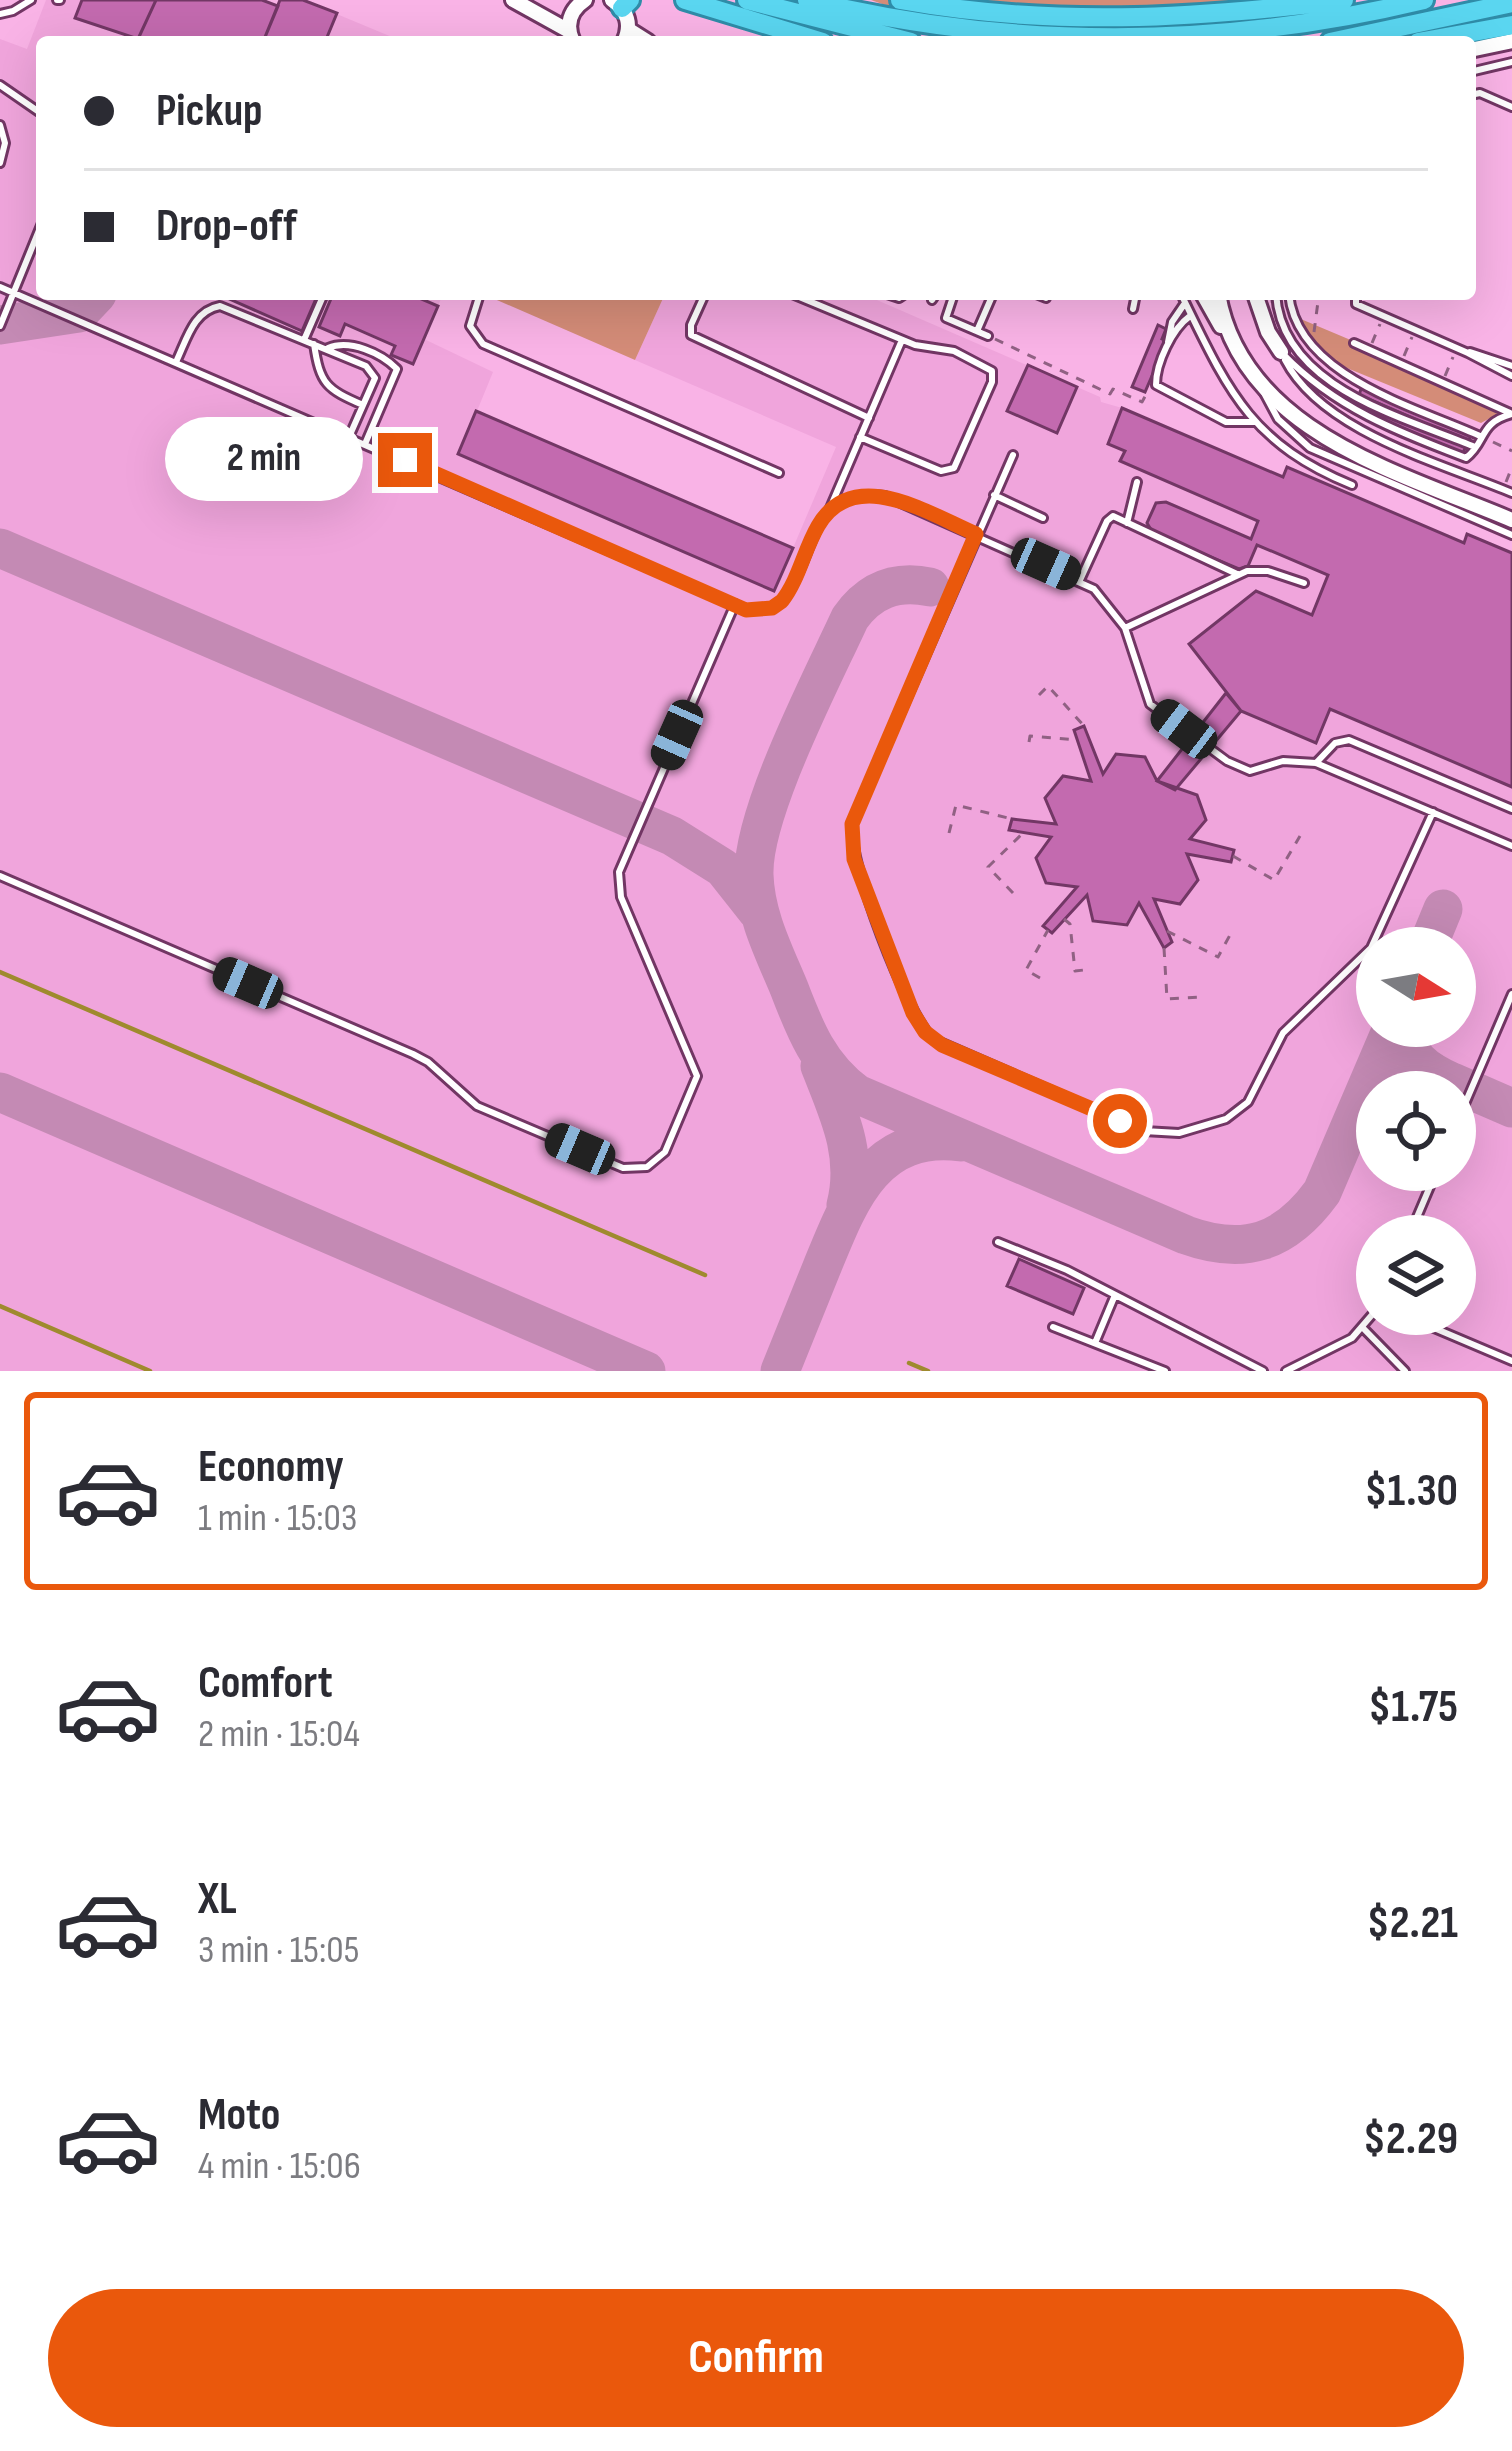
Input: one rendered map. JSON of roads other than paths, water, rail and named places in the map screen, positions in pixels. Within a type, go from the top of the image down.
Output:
[{"type":"highway","points":[[685,0],[803,36]]},
{"type":"highway","points":[[747,0],[888,36]]},
{"type":"highway","points":[[807,0],[970,31],[1084,36]]},
{"type":"highway","points":[[900,0],[991,14],[1100,20],[1230,14],[1344,0]]},
{"type":"highway","points":[[1156,36],[1280,27],[1424,0]]},
{"type":"highway","points":[[1358,36],[1512,3]]},
{"type":"highway","points":[[1451,36],[1512,25]]},
{"type":"street","points":[[513,0],[571,36]]},
{"type":"street","points":[[571,36],[571,15],[582,0]]},
{"type":"street","points":[[622,3],[627,36]]},
{"type":"street","points":[[1476,49],[1512,41]]},
{"type":"street","points":[[1207,300],[1259,382],[1282,406],[1337,445],[1512,520]]},
{"type":"street","points":[[1220,300],[1229,335]]},
{"type":"street","points":[[1257,300],[1281,352]]},
{"type":"lane","points":[[0,14],[31,0]]},
{"type":"lane","points":[[1476,71],[1512,62]]},
{"type":"lane","points":[[0,85],[36,110]]},
{"type":"lane","points":[[1476,94],[1512,107]]},
{"type":"lane","points":[[0,124],[5,142],[0,163]]},
{"type":"lane","points":[[0,326],[36,238]]},
{"type":"lane","points":[[0,287],[759,611],[782,601],[828,511],[902,340]]},
{"type":"lane","points":[[304,340],[321,300]]},
{"type":"lane","points":[[478,300],[470,326],[483,344],[778,472]]},
{"type":"lane","points":[[702,300],[691,335],[868,418]]},
{"type":"lane","points":[[806,300],[925,349],[954,352],[988,367],[992,382],[958,461],[947,471],[860,437]]},
{"type":"lane","points":[[952,300],[946,318],[988,336]]},
{"type":"lane","points":[[976,332],[990,300]]},
{"type":"lane","points":[[1133,309],[1135,300]]},
{"type":"lane","points":[[1168,346],[1182,300]]},
{"type":"lane","points":[[1184,300],[1215,365],[1254,422],[1286,452],[1352,485]]},
{"type":"lane","points":[[1277,300],[1281,321],[1321,375],[1347,392],[1475,447]]},
{"type":"lane","points":[[1290,300],[1310,345],[1347,376],[1480,436]]},
{"type":"lane","points":[[1356,300],[1512,376]]},
{"type":"lane","points":[[176,362],[196,320],[211,308],[230,308],[326,349],[374,373],[349,436]]},
{"type":"lane","points":[[1191,316],[1181,322],[1168,346],[1156,375],[1160,389],[1217,419],[1254,422]]},
{"type":"lane","points":[[326,349],[344,343],[397,369],[365,443]]},
{"type":"lane","points":[[314,344],[327,386],[363,405]]},
{"type":"lane","points":[[1354,344],[1512,414]]},
{"type":"lane","points":[[1301,353],[1310,345]]},
{"type":"lane","points":[[1281,352],[1317,387],[1364,417],[1466,458],[1497,418],[1512,414]]},
{"type":"lane","points":[[1281,352],[1297,381],[1343,419],[1508,491]]},
{"type":"lane","points":[[1468,352],[1512,366]]},
{"type":"lane","points":[[1259,382],[1278,419],[1310,448],[1512,535]]},
{"type":"lane","points":[[1012,454],[852,824],[854,859],[913,1013],[925,1032],[942,1045],[1144,1131],[1179,1133],[1226,1119],[1249,1102],[1283,1033],[1371,948],[1433,812]]},
{"type":"lane","points":[[1126,523],[1137,482]]},
{"type":"lane","points":[[994,495],[1043,518]]},
{"type":"lane","points":[[828,511],[845,499],[886,496],[1080,580],[1107,600],[1125,628],[1150,704],[1217,754],[1250,771],[1282,761],[1316,763],[1512,846]]},
{"type":"lane","points":[[1080,580],[1109,517],[1237,574]]},
{"type":"lane","points":[[1125,628],[1237,574],[1268,571],[1304,584]]},
{"type":"lane","points":[[0,876],[413,1054],[477,1106],[623,1168],[647,1167],[665,1152],[697,1076],[621,897],[619,872],[735,604]]},
{"type":"lane","points":[[1316,763],[1335,743],[1349,740],[1512,809]]},
{"type":"lane","points":[[1476,1078],[1512,994]]},
{"type":"lane","points":[[998,1242],[1263,1371]]},
{"type":"lane","points":[[1095,1343],[1115,1295]]},
{"type":"lane","points":[[1053,1327],[1165,1371]]},
{"type":"lane","points":[[1286,1371],[1356,1333]]},
{"type":"lane","points":[[1370,1335],[1406,1371]]},
{"type":"lane","points":[[1451,1335],[1512,1361]]},
{"type":"waterway","points":[[0,972],[705,1275]]},
{"type":"waterway","points":[[0,1306],[150,1371]]},
{"type":"waterway","points":[[909,1363],[928,1371]]}]
